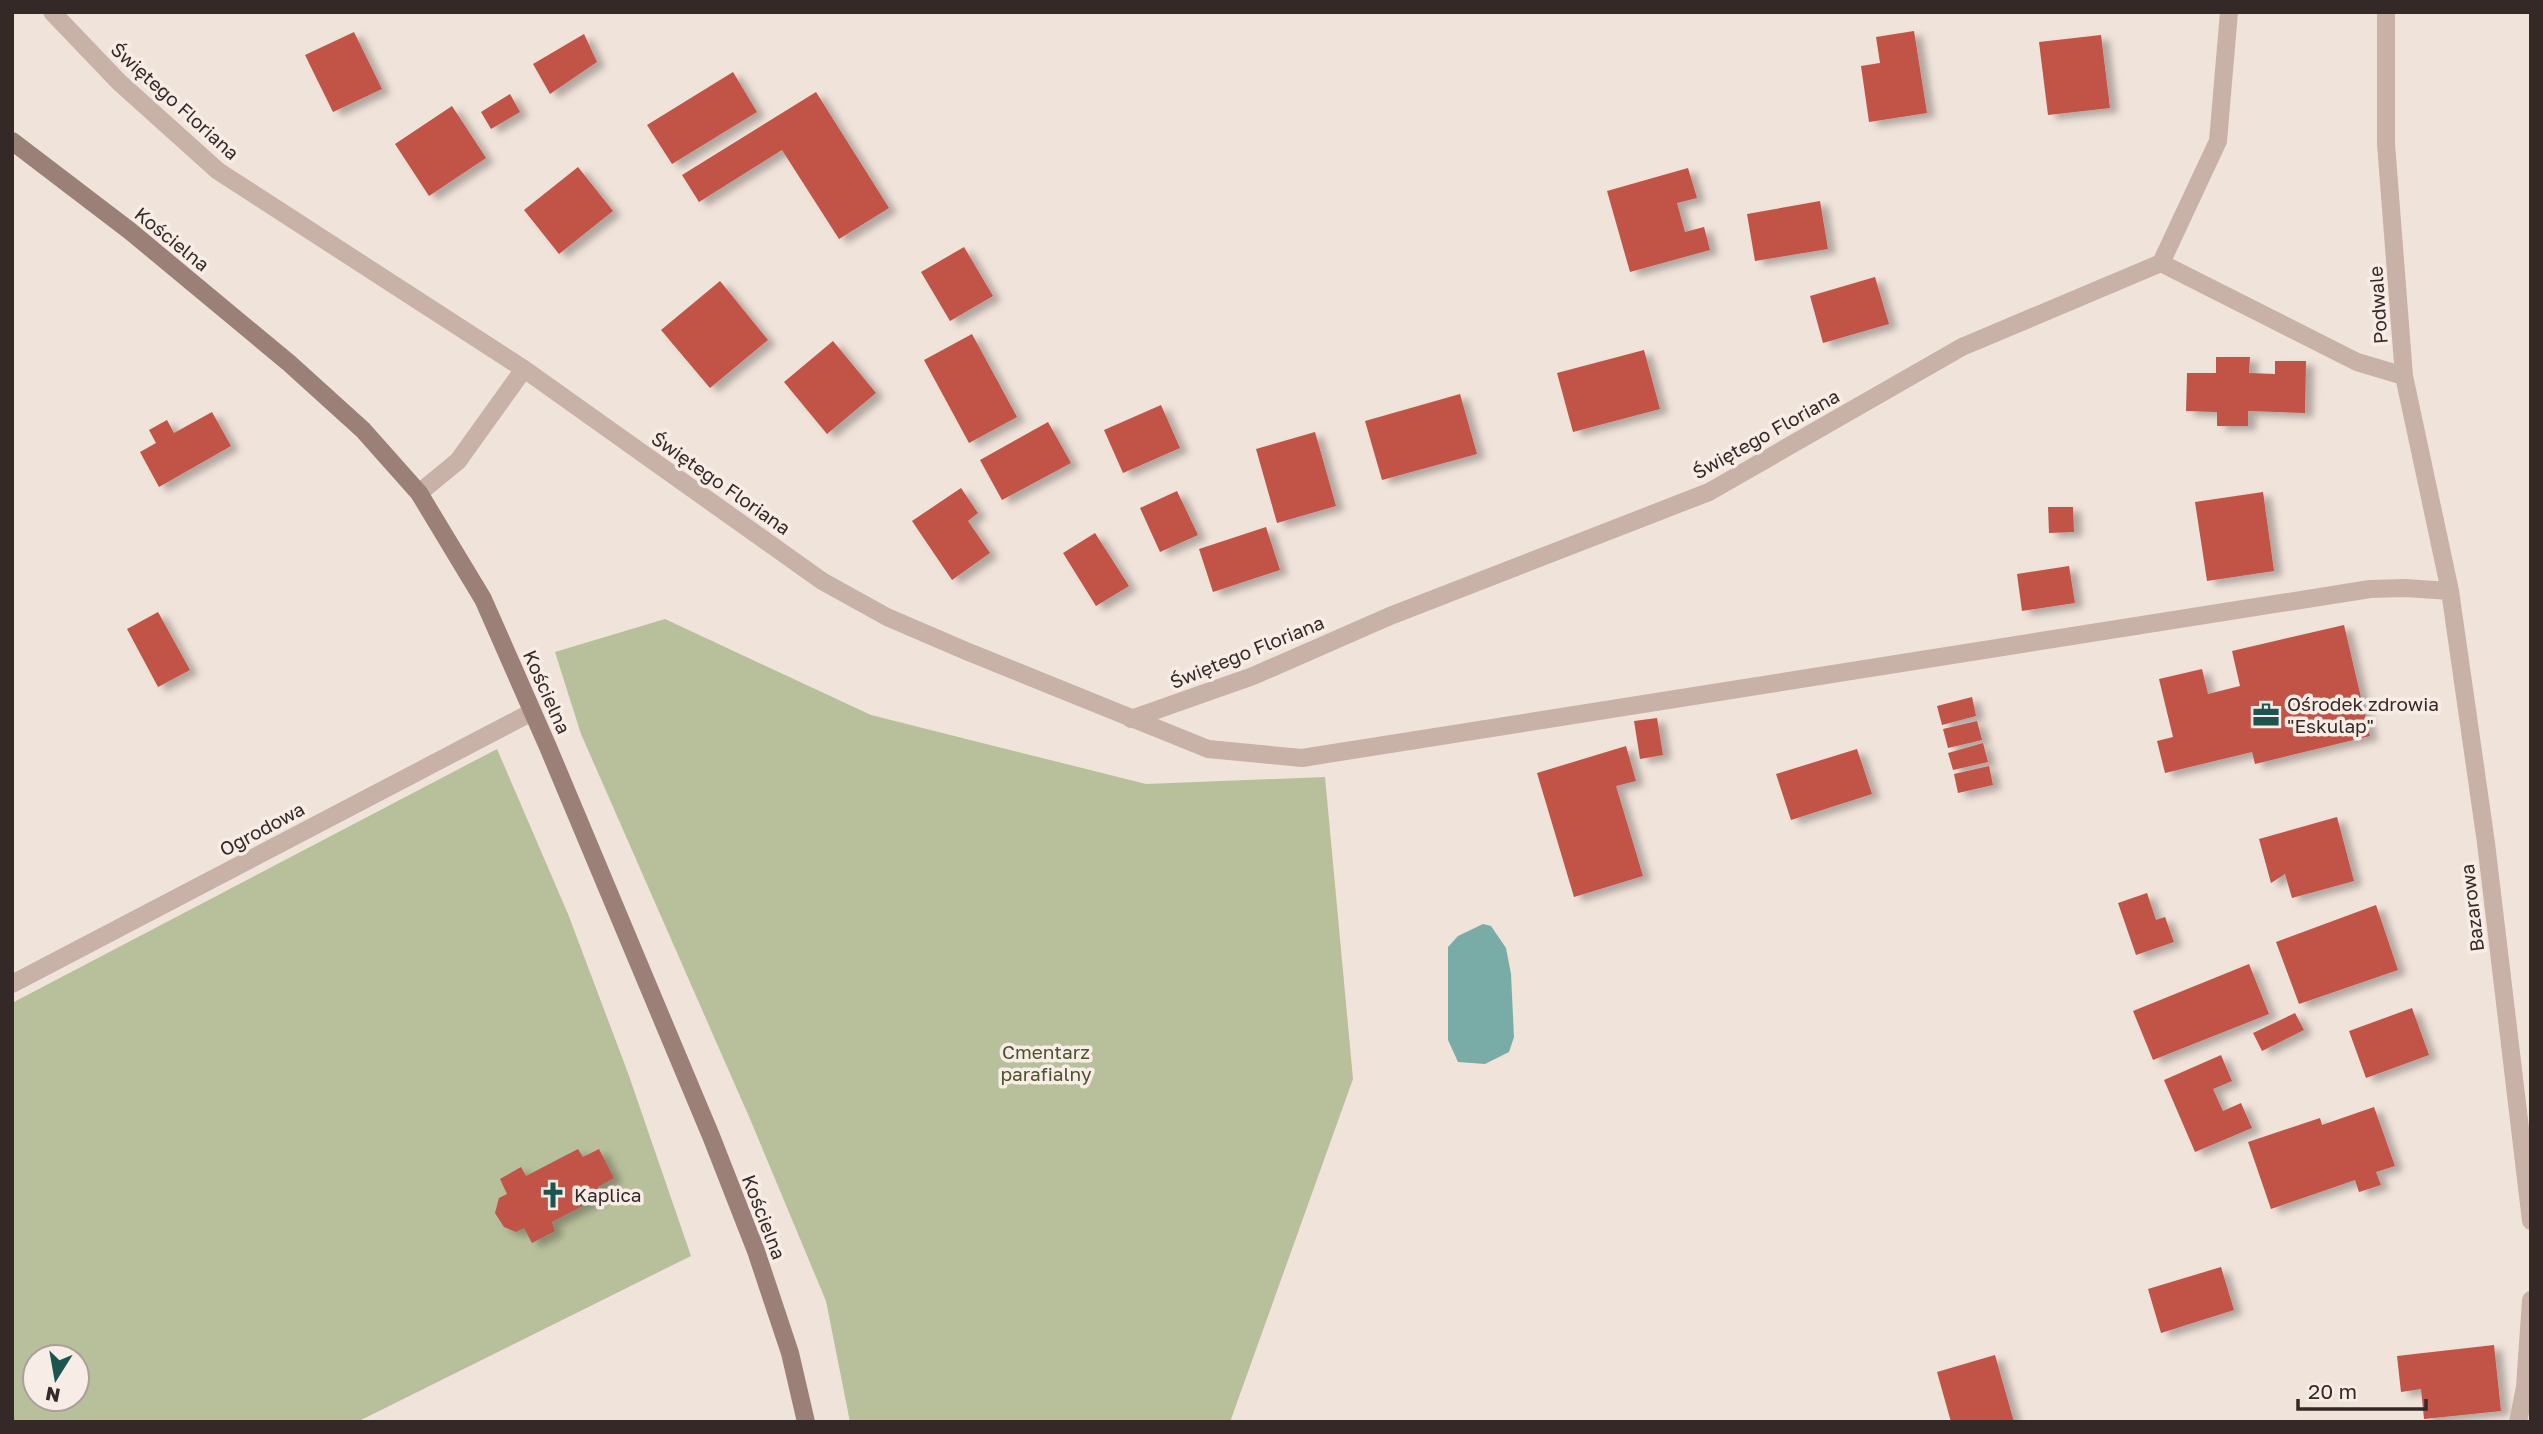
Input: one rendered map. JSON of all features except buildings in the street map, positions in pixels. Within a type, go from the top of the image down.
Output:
[{"type":"street","name":"Świętego Floriana","points":[[52,12],[119,82],[218,171],[524,369],[822,581],[898,622],[1208,749],[1302,758],[2370,589],[2450,591]]},
{"type":"street","points":[[2229,12],[2218,141],[2161,263],[2357,362],[2404,376]]},
{"type":"street","name":"Podwale","points":[[2386,12],[2386,144],[2404,376],[2450,591]]},
{"type":"street","name":"Kościelna","points":[[12,141],[130,230],[289,363],[363,430],[419,493],[482,599],[711,1136],[751,1238],[790,1353],[806,1422]]},
{"type":"street","name":"Świętego Floriana","points":[[1131,719],[1253,676],[1390,616],[1709,492],[1962,347],[2161,263]]},
{"type":"street","points":[[419,493],[458,461],[524,369]]},
{"type":"street","name":"Bazarowa","points":[[2450,591],[2486,843],[2531,1220]]},
{"type":"street","name":"Ogrodowa","points":[[12,984],[532,712]]},
{"type":"street","points":[[2518,1422],[2525,1387],[2531,1300]]},
{"type":"green space","name":"Cmentarz parafialny","points":[[665,619],[871,715],[1146,784],[1325,777],[1353,1079],[1230,1422],[850,1422],[826,1301],[750,1119],[581,734],[555,652]]},
{"type":"green space","points":[[497,749],[568,914],[628,1073],[691,1256],[357,1422],[12,1422],[12,1003]]},
{"type":"water","points":[[1483,924],[1491,926],[1506,948],[1511,974],[1514,1037],[1509,1052],[1485,1064],[1458,1062],[1448,1040],[1448,947],[1458,936]]},
{"type":"place","name":"Ośrodek zdrowia \"Eskulap\"","points":[[2266,715]]},
{"type":"place","name":"Kaplica","points":[[553,1195]]}]
